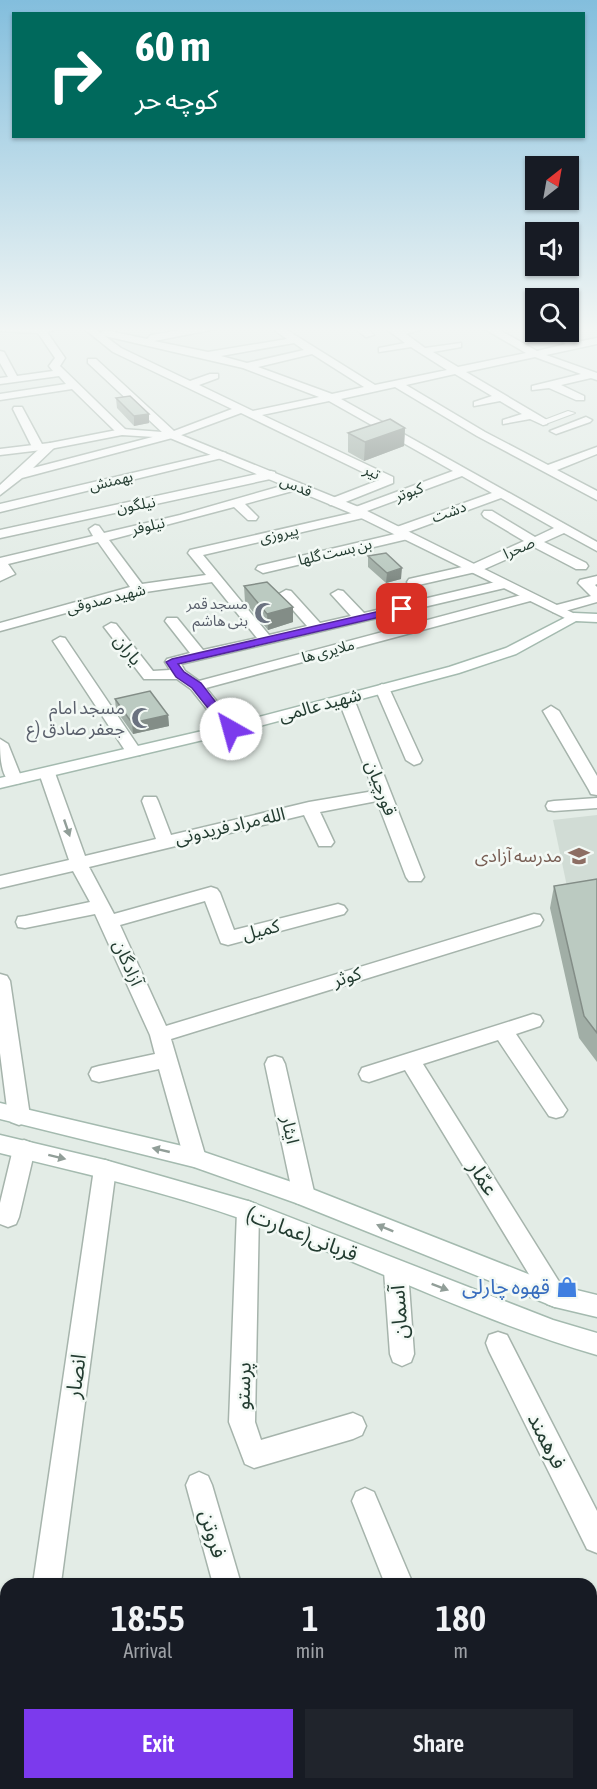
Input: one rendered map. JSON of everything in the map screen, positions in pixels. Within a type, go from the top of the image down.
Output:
[{"type":"street","points":[[0,491],[19,475],[44,447],[19,410]]},
{"type":"street","points":[[99,410],[122,432]]},
{"type":"street","points":[[150,410],[171,435]]},
{"type":"street","name":"تیر","points":[[245,410],[389,480],[334,502]]},
{"type":"street","points":[[19,475],[257,410]]},
{"type":"street","points":[[355,410],[597,547]]},
{"type":"street","points":[[442,410],[597,496]]},
{"type":"street","points":[[523,410],[543,422],[571,413],[591,423]]},
{"type":"street","points":[[507,422],[530,415]]},
{"type":"street","points":[[556,431],[591,423]]},
{"type":"street","name":"قدس","points":[[0,452],[44,447],[122,432],[171,435],[360,513],[574,617]]},
{"type":"street","points":[[410,440],[428,435]]},
{"type":"street","points":[[68,442],[82,458]]},
{"type":"street","points":[[548,469],[597,450]]},
{"type":"street","name":"بهمنش","points":[[0,508],[222,455]]},
{"type":"street","name":"کبوتر","points":[[360,513],[462,472]]},
{"type":"street","name":"نیلگون","points":[[0,534],[271,475]]},
{"type":"street","name":"نیلوفر","points":[[0,562],[183,518],[296,486]]},
{"type":"street","name":"دشت","points":[[403,533],[500,494]]},
{"type":"street","points":[[261,496],[274,506]]},
{"type":"street","points":[[236,503],[252,517]]},
{"type":"street","name":"پیروزی","points":[[213,578],[195,553],[360,513]]},
{"type":"street","points":[[86,514],[138,589]]},
{"type":"street","points":[[488,514],[534,542],[581,566]]},
{"type":"street","points":[[183,518],[199,531]]},
{"type":"street","name":"صحرا","points":[[414,582],[475,568],[563,529]]},
{"type":"street","name":"بن بست گلها","points":[[263,568],[403,533]]},
{"type":"street","points":[[0,562],[8,574],[0,577]]},
{"type":"street","points":[[213,578],[266,640]]},
{"type":"street","name":"شهید صدوقی","points":[[0,627],[138,589],[213,578]]},
{"type":"street","points":[[558,609],[597,596],[585,583],[597,580]]},
{"type":"street","points":[[231,729],[196,686],[176,668],[201,657],[266,640],[504,584]]},
{"type":"street","points":[[286,594],[317,628]]},
{"type":"street","points":[[338,594],[362,619]]},
{"type":"street","name":"ملایری ها","points":[[196,686],[529,597]]},
{"type":"street","points":[[574,617],[597,618]]},
{"type":"street","name":"شهید عالمی","points":[[7,781],[231,729],[454,670],[511,651],[574,617]]},
{"type":"street","points":[[172,621],[201,657]]},
{"type":"street","name":"یاران","points":[[111,627],[149,676],[176,668]]},
{"type":"street","points":[[60,641],[134,752]]},
{"type":"street","points":[[382,688],[414,760]]},
{"type":"street","name":"قورچیان","points":[[346,699],[415,877]]},
{"type":"street","points":[[551,711],[597,790]]},
{"type":"street","points":[[0,744],[7,781]]},
{"type":"street","name":"آزادگان","points":[[47,773],[80,865],[106,914],[160,1035],[195,1158]]},
{"type":"street","name":"الله مراد فریدونی","points":[[0,882],[80,865],[165,841],[309,807],[383,795]]},
{"type":"street","points":[[150,801],[165,841]]},
{"type":"street","points":[[554,806],[597,803]]},
{"type":"street","points":[[309,807],[324,842]]},
{"type":"street","name":"کمیل","points":[[106,914],[211,893],[228,938],[338,910]]},
{"type":"street","points":[[25,922],[106,914]]},
{"type":"street","name":"کوثر","points":[[160,1035],[534,920]]},
{"type":"street","points":[[0,981],[10,1113]]},
{"type":"street","points":[[369,1074],[533,1021]]},
{"type":"street","points":[[503,1031],[556,1110]]},
{"type":"street","points":[[99,1074],[166,1060]]},
{"type":"street","name":"عمّار","points":[[410,1061],[555,1296]]},
{"type":"street","name":"ایثار","points":[[275,1064],[304,1196]]},
{"type":"street","name":"(عمارت)قربانی","points":[[10,1113],[195,1158],[304,1196],[555,1296],[597,1306]]},
{"type":"street","name":"(عمارت)قربانی","points":[[0,1144],[105,1169],[248,1211],[396,1271],[552,1330],[597,1344]]},
{"type":"street","points":[[8,1217],[24,1149]]},
{"type":"street","name":"انصار","points":[[48,1578],[105,1169]]},
{"type":"street","name":"پرستو","points":[[248,1211],[242,1422],[254,1455],[353,1426]]},
{"type":"street","name":"آسمان","points":[[396,1271],[402,1354]]},
{"type":"street","name":"فرهمند","points":[[498,1343],[597,1539]]},
{"type":"street","name":"فروتن","points":[[199,1485],[225,1578]]},
{"type":"street","points":[[365,1501],[397,1578]]},
{"type":"shaded area","name":"مدرسه آزادی","points":[[597,815],[597,892],[569,896],[553,820]]},
{"type":"building","points":[[128,410],[145,410],[149,414],[134,416]]},
{"type":"building","points":[[390,419],[405,428],[365,442],[348,433]]},
{"type":"building","points":[[386,553],[402,568],[387,573],[368,556]]},
{"type":"building","points":[[267,582],[293,607],[267,614],[244,586]]},
{"type":"building","points":[[150,691],[168,715],[132,723],[115,699]]},
{"type":"building","points":[[597,879],[597,1033],[584,1016],[554,886]]},
{"type":"place","name":"مسجد قمر بنی هاشم","points":[[265,613]]},
{"type":"place","name":"مسجد امام جعفر صادق (ع","points":[[142,718]]},
{"type":"place","name":"مدرسه آزادی","points":[[579,856]]},
{"type":"place","name":"قهوه چارلی","points":[[567,1287]]},
{"type":"route","points":[[231,729],[196,686],[180,674],[172,662],[402,609]]}]
